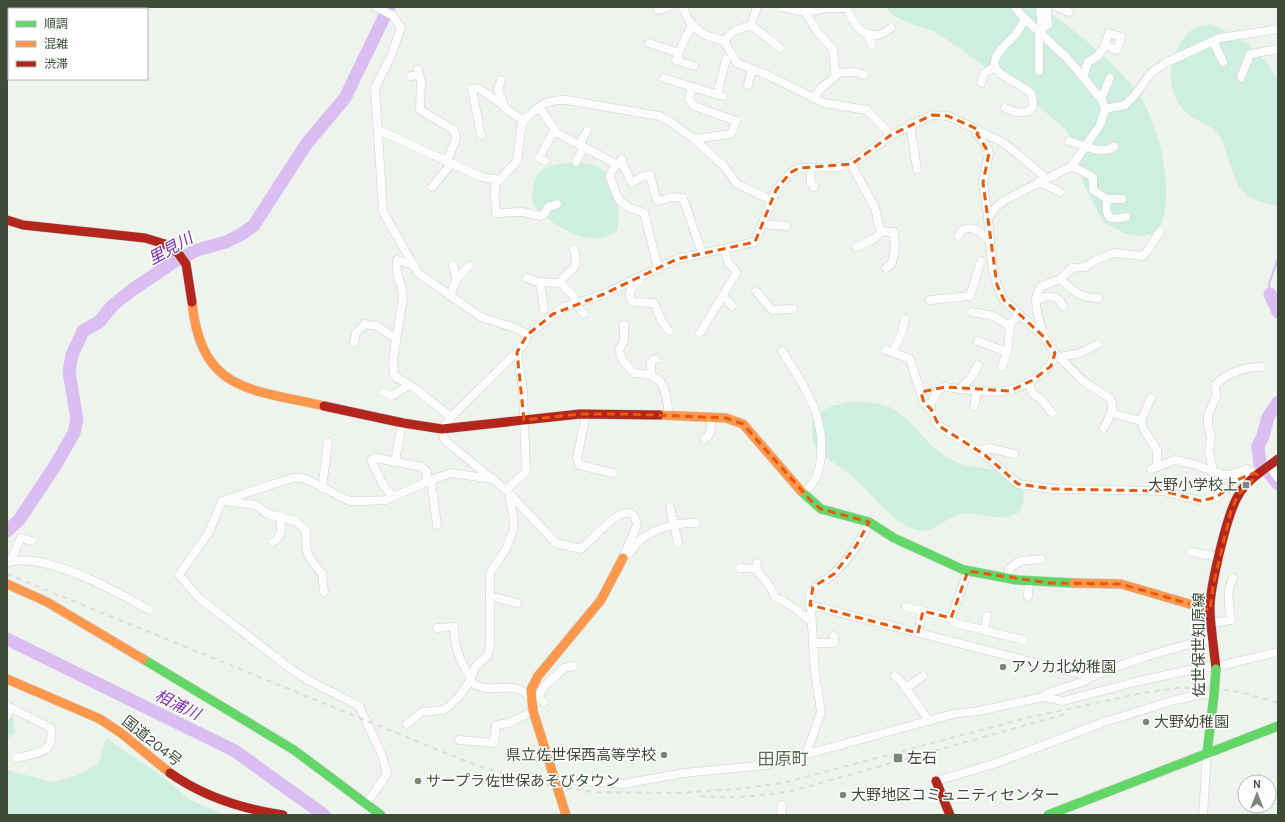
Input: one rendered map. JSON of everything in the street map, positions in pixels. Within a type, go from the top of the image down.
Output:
[{"type":"main road","points":[[7,220],[23,225],[162,241],[172,248],[182,256],[188,267],[195,324],[201,346],[211,362],[225,377],[245,388],[272,396],[402,423],[442,429],[586,414],[669,415],[726,418],[743,424],[752,432],[802,492],[821,509],[868,522],[894,538],[968,571],[1029,581],[1120,584],[1210,610]]},
{"type":"main road","name":"佐世保世知原線","points":[[1207,753],[1216,668],[1210,610],[1213,586],[1220,557],[1238,495],[1254,474],[1278,459]]},
{"type":"main road","points":[[566,815],[533,711],[538,699],[533,685],[538,676],[601,600],[624,555]]},
{"type":"main road","points":[[7,584],[47,602],[79,620],[294,750],[380,815]]},
{"type":"main road","name":"国道204号","points":[[7,680],[100,719],[130,738],[180,780],[218,799],[263,813],[280,814]]},
{"type":"main road","points":[[1048,815],[1278,726]]},
{"type":"main road","points":[[936,781],[950,815]]},
{"type":"street","points":[[376,7],[392,15],[401,28],[391,56],[375,88],[379,130],[380,180],[383,212],[418,273],[482,317],[518,329],[528,335]]},
{"type":"street","points":[[658,10],[668,7]]},
{"type":"street","points":[[682,7],[689,21],[706,36],[724,41],[737,64],[765,74],[824,103],[867,110],[891,135]]},
{"type":"street","points":[[751,25],[757,7]]},
{"type":"street","points":[[781,7],[805,12],[828,8],[847,8],[851,20],[867,34],[872,45]]},
{"type":"street","points":[[988,218],[995,208],[1005,200],[1072,166],[1100,125],[1105,109],[1101,99],[1083,77],[1041,32],[1025,19],[1015,7]]},
{"type":"street","points":[[1039,71],[1041,32],[1040,7]]},
{"type":"street","points":[[1041,32],[1048,25],[1047,9],[1049,7]]},
{"type":"street","points":[[1057,7],[1070,12]]},
{"type":"street","points":[[805,12],[819,34],[833,49],[836,76],[820,90],[814,98]]},
{"type":"street","points":[[1005,108],[1014,112],[1025,114],[1030,111],[1032,98],[1030,92],[999,73],[994,62],[998,54],[1025,19]]},
{"type":"street","points":[[693,25],[686,36],[676,60],[694,66]]},
{"type":"street","points":[[724,41],[734,31],[751,25]]},
{"type":"street","points":[[751,25],[780,48]]},
{"type":"street","points":[[867,34],[878,36],[891,28]]},
{"type":"street","points":[[1105,109],[1125,105],[1135,95],[1151,73],[1165,63],[1213,41],[1241,33],[1278,29]]},
{"type":"street","points":[[1213,41],[1223,62]]},
{"type":"street","points":[[649,43],[679,54]]},
{"type":"street","points":[[1083,77],[1088,62],[1098,56],[1105,45]]},
{"type":"street","points":[[1241,77],[1250,54],[1278,49]]},
{"type":"street","points":[[664,78],[720,96],[726,59]]},
{"type":"street","points":[[981,83],[984,73],[995,67]]},
{"type":"street","points":[[748,85],[752,70]]},
{"type":"street","points":[[835,73],[861,71]]},
{"type":"street","points":[[416,74],[421,81],[420,110],[454,130],[456,139],[450,162],[432,187]]},
{"type":"street","points":[[1101,99],[1110,78]]},
{"type":"street","points":[[501,80],[498,89],[503,105]]},
{"type":"street","points":[[692,87],[689,99],[694,106],[736,122],[731,134],[694,139]]},
{"type":"street","points":[[481,135],[472,89],[478,88],[524,121]]},
{"type":"street","points":[[379,130],[481,177],[500,180],[517,161],[524,121],[539,107],[552,100],[567,100],[659,116],[670,121],[694,139],[724,166],[737,184],[771,200]]},
{"type":"street","points":[[539,107],[557,133],[620,163],[632,183],[642,177],[650,175],[658,201],[672,197],[684,198],[702,253]]},
{"type":"street","points":[[624,555],[637,525],[633,516],[628,514],[619,514],[584,547],[574,549],[556,543],[508,491],[448,443],[444,438],[442,429],[451,417],[517,352],[524,344],[528,335],[553,314],[564,307],[604,294],[677,259],[755,242],[771,200],[780,183],[790,173],[799,168],[838,167],[851,164],[891,135],[910,124],[932,115],[948,116],[1004,143],[1042,180],[1060,192]]},
{"type":"street","points":[[910,124],[917,169]]},
{"type":"street","points":[[539,158],[555,130]]},
{"type":"street","points":[[978,130],[977,134],[988,149],[989,153],[983,183],[992,256],[999,290],[1004,300],[1044,337],[1084,382],[1110,398],[1112,403],[1112,411],[1104,428]]},
{"type":"street","points":[[576,162],[587,132]]},
{"type":"street","points":[[1069,141],[1085,147],[1108,150],[1114,147]]},
{"type":"street","points":[[620,163],[611,172],[610,178],[619,200],[630,208],[644,213],[658,268]]},
{"type":"street","points":[[851,164],[875,208],[882,232]]},
{"type":"street","points":[[1072,166],[1093,177],[1093,190],[1106,199],[1122,199]]},
{"type":"street","points":[[810,168],[811,183],[814,187]]},
{"type":"street","points":[[497,180],[494,187],[496,213],[523,212],[535,217],[545,213],[548,207],[552,204]]},
{"type":"street","points":[[1106,199],[1105,213],[1107,216],[1113,218],[1126,217]]},
{"type":"street","points":[[763,224],[786,226]]},
{"type":"street","points":[[958,236],[962,230],[972,228],[979,231],[990,242]]},
{"type":"street","points":[[1044,337],[1036,310],[1036,299],[1040,287],[1060,279],[1072,268],[1085,267],[1096,260],[1114,253],[1143,256],[1160,231]]},
{"type":"street","points":[[856,247],[872,240],[882,232],[894,232],[899,237],[890,267]]},
{"type":"street","points":[[560,283],[577,263],[574,249]]},
{"type":"street","points":[[700,333],[737,272],[729,264],[724,249]]},
{"type":"street","points":[[930,300],[944,295],[970,296],[979,262],[992,256]]},
{"type":"street","points":[[413,265],[397,260],[396,274],[403,288],[403,298],[393,360],[394,376],[409,385],[451,417]]},
{"type":"street","points":[[453,265],[456,280]]},
{"type":"street","points":[[450,296],[456,280],[469,266]]},
{"type":"street","points":[[639,277],[639,281],[630,291],[632,302],[654,303],[662,322],[669,330]]},
{"type":"street","points":[[527,278],[540,282],[560,283],[574,296],[575,303],[584,314]]},
{"type":"street","points":[[1060,279],[1080,296],[1086,298],[1098,298]]},
{"type":"street","points":[[540,282],[544,309]]},
{"type":"street","points":[[756,292],[772,310],[793,309]]},
{"type":"street","points":[[723,296],[732,306]]},
{"type":"street","points":[[1036,299],[1056,296],[1063,306]]},
{"type":"street","points":[[972,312],[993,316],[1010,326]]},
{"type":"street","points":[[1002,367],[1007,352],[1010,326],[1019,314]]},
{"type":"street","points":[[905,319],[902,332],[889,351],[910,360],[924,403],[931,409]]},
{"type":"street","points":[[354,343],[356,333],[365,324],[377,326],[396,339]]},
{"type":"street","points":[[624,325],[624,340],[619,350],[623,361],[634,373],[651,375],[661,381],[664,387],[669,415]]},
{"type":"street","points":[[978,341],[1007,352]]},
{"type":"street","points":[[1057,353],[1080,353],[1098,344]]},
{"type":"street","points":[[782,351],[799,376],[816,413],[820,431],[820,459],[818,474],[810,488],[802,492]]},
{"type":"street","points":[[508,491],[526,472],[523,390],[517,352]]},
{"type":"street","points":[[921,392],[945,387],[994,392],[1010,391],[1029,382],[1051,366],[1057,353]]},
{"type":"street","points":[[651,375],[651,363],[652,360],[656,359]]},
{"type":"street","points":[[960,389],[971,378],[978,366]]},
{"type":"street","points":[[1213,471],[1209,451],[1211,437],[1208,425],[1208,416],[1216,396],[1215,385],[1222,378],[1246,368],[1261,367]]},
{"type":"street","points":[[1029,382],[1032,393],[1041,399],[1052,413]]},
{"type":"street","points":[[383,392],[392,396],[409,385]]},
{"type":"street","points":[[939,389],[931,403],[933,418],[939,426],[980,452],[1018,484],[1053,489],[1163,491],[1201,501],[1212,500],[1237,480],[1254,474]]},
{"type":"street","points":[[974,406],[978,390]]},
{"type":"street","points":[[1151,398],[1141,421],[1144,430],[1157,450],[1154,468],[1175,460],[1229,475],[1244,469],[1248,469],[1254,474]]},
{"type":"street","points":[[1112,411],[1115,414],[1141,421]]},
{"type":"street","points":[[586,414],[577,458],[579,465],[613,473]]},
{"type":"street","points":[[705,439],[710,435],[710,417]]},
{"type":"street","points":[[395,462],[402,423]]},
{"type":"street","points":[[322,488],[328,442]]},
{"type":"street","points":[[980,452],[989,448],[1014,454]]},
{"type":"street","points":[[394,497],[382,483],[372,460],[376,458],[422,466],[427,472],[437,524]]},
{"type":"street","points":[[1269,465],[1278,478]]},
{"type":"street","points":[[366,804],[387,774],[382,755],[359,706],[306,679],[291,669],[199,598],[179,575],[209,532],[222,501],[292,478],[304,478],[349,501],[386,500],[451,473],[494,479]]},
{"type":"street","points":[[407,724],[422,712],[444,710],[460,695],[470,679],[475,667],[488,655],[490,645],[490,573],[506,549],[513,532],[514,520],[508,491]]},
{"type":"street","points":[[222,501],[256,505],[267,514],[296,521],[306,530],[306,546],[312,565],[322,573],[324,592]]},
{"type":"street","points":[[670,507],[673,527],[678,543]]},
{"type":"street","points":[[272,542],[279,538],[281,533],[280,516]]},
{"type":"street","points":[[806,754],[821,712],[813,643],[810,594],[813,588],[834,574],[856,546],[868,522]]},
{"type":"street","points":[[624,555],[630,553],[640,540],[656,531],[689,523],[696,524]]},
{"type":"street","points":[[7,571],[9,562],[21,538],[29,538]]},
{"type":"street","points":[[1191,552],[1220,557]]},
{"type":"street","points":[[1008,578],[1009,569],[1020,561],[1041,559]]},
{"type":"street","points":[[9,562],[20,560],[56,567],[102,584],[149,610]]},
{"type":"street","points":[[740,568],[757,566],[776,598],[785,601],[793,609],[811,621]]},
{"type":"street","points":[[951,618],[968,571]]},
{"type":"street","points":[[1212,623],[1231,620],[1228,598],[1229,585],[1234,578]]},
{"type":"street","points":[[1028,596],[1029,581]]},
{"type":"street","points":[[490,596],[503,595],[517,603]]},
{"type":"street","points":[[810,605],[1091,677]]},
{"type":"street","points":[[906,607],[951,618],[956,624],[1024,640]]},
{"type":"street","points":[[918,632],[923,611]]},
{"type":"street","points":[[984,630],[986,616]]},
{"type":"street","points":[[436,628],[454,628],[454,641],[462,665],[476,686],[482,688],[518,688],[538,699],[543,688],[564,668],[573,666]]},
{"type":"street","points":[[813,643],[834,643],[834,636]]},
{"type":"street","points":[[1043,697],[1048,693],[1085,681],[1126,662],[1157,652],[1214,638]]},
{"type":"street","points":[[555,779],[623,784],[684,773],[767,765],[952,714],[979,711],[1043,697],[1063,701],[1139,681],[1204,667],[1216,668],[1278,652]]},
{"type":"street","points":[[895,676],[929,721]]},
{"type":"street","points":[[905,689],[923,676]]},
{"type":"street","points":[[936,781],[994,764],[1104,722],[1175,700],[1203,694],[1214,694]]},
{"type":"street","points":[[7,716],[9,707],[51,728],[53,736],[50,745],[43,752],[16,758]]},
{"type":"street","points":[[459,740],[494,743],[496,725],[509,724],[533,711]]},
{"type":"street","points":[[1204,813],[1207,753]]},
{"type":"street","points":[[781,815],[782,805]]},
{"type":"highlighted area","points":[[932,115],[948,116],[979,130],[977,134],[989,153],[983,183],[997,285],[1004,300],[1044,337],[1055,353],[1051,366],[1033,380],[1010,391],[945,387],[921,392],[924,403],[931,409],[939,426],[985,455],[1018,484],[1053,489],[1163,491],[1201,501],[1217,497],[1237,480],[1254,473],[1257,475],[1238,495],[1231,511],[1213,586],[1210,610],[1121,584],[1049,583],[968,571],[951,618],[923,611],[918,633],[810,605],[813,587],[834,574],[856,546],[869,522],[821,509],[812,502],[743,424],[726,418],[629,414],[580,414],[524,420],[517,352],[527,335],[553,314],[604,294],[677,259],[755,242],[776,190],[790,173],[799,168],[852,164],[891,135]]},
{"type":"green space","points":[[1033,6],[1048,12],[1076,32],[1106,58],[1130,83],[1146,106],[1153,123],[1164,163],[1166,184],[1166,203],[1163,220],[1156,234],[1137,236],[1124,233],[1103,222],[1084,185],[1077,148],[1065,129],[1021,91],[991,72],[960,48],[934,31],[913,25],[894,16],[886,7]]},
{"type":"green space","points":[[1212,24],[1249,44],[1266,61],[1278,81],[1278,206],[1255,200],[1242,191],[1238,185],[1221,138],[1211,127],[1189,115],[1182,109],[1174,93],[1171,84],[1171,66],[1177,49],[1187,34],[1195,28]]},
{"type":"green space","points":[[565,163],[596,166],[604,171],[609,177],[616,191],[618,206],[618,230],[608,236],[596,238],[584,237],[572,233],[549,220],[532,203],[535,180],[538,174],[548,167]]},
{"type":"green space","points":[[848,402],[874,403],[887,406],[898,412],[929,443],[950,459],[959,463],[996,470],[1013,477],[1020,483],[1023,490],[1020,512],[1002,517],[973,514],[958,515],[934,528],[923,531],[907,527],[889,513],[845,470],[821,454],[815,446],[812,436],[813,419],[821,412],[829,408]]},
{"type":"green space","points":[[7,705],[12,709],[15,733],[7,739]]},
{"type":"green space","points":[[106,738],[163,777],[190,800],[226,815],[7,815],[7,770],[52,782],[76,776],[99,763]]},
{"type":"waterway","name":"里見川","points":[[7,531],[19,520],[55,466],[74,433],[77,419],[69,372],[72,355],[83,331],[99,322],[113,305],[132,290],[172,263],[197,250],[226,242],[242,234],[254,225],[307,143],[345,98],[389,7]]},
{"type":"waterway","points":[[1270,294],[1269,284],[1278,258]]},
{"type":"waterway","points":[[1270,294],[1278,312]]},
{"type":"waterway","points":[[1260,464],[1258,446],[1263,436],[1268,417],[1278,402]]},
{"type":"waterway","points":[[1269,473],[1278,484]]},
{"type":"waterway","name":"相浦川","points":[[7,639],[235,751],[324,815]]},
{"type":"railway","points":[[7,574],[475,765],[541,784],[593,792],[677,793],[737,789],[783,783],[1026,718],[1143,693],[1177,688],[1206,688],[1241,692],[1278,703]]},
{"type":"railway","points":[[700,796],[748,796],[796,790],[1065,714]]},
{"type":"traffic: fast","points":[[801,491],[821,509],[869,522],[894,538],[964,570],[1017,580],[1074,583]]},
{"type":"traffic: fast","points":[[143,659],[294,750],[381,815]]},
{"type":"traffic: fast","points":[[1214,695],[1216,669]]},
{"type":"traffic: fast","points":[[1207,753],[1214,695]]},
{"type":"traffic: fast","points":[[1048,815],[1278,726]]},
{"type":"traffic: slow","points":[[192,302],[197,332],[206,354],[218,370],[234,381],[252,389],[324,406]]},
{"type":"traffic: slow","points":[[659,415],[726,418],[743,424],[801,491]]},
{"type":"traffic: slow","points":[[566,815],[533,711],[531,690],[538,676],[601,600],[623,558]]},
{"type":"traffic: slow","points":[[1074,583],[1121,584],[1210,610]]},
{"type":"traffic: slow","points":[[7,584],[47,602],[143,659]]},
{"type":"traffic: slow","points":[[7,679],[100,719],[121,733],[170,773]]},
{"type":"traffic: jam","points":[[7,220],[23,225],[145,238],[165,244],[178,253],[186,264],[192,302]]},
{"type":"traffic: jam","points":[[324,406],[403,423],[442,429],[580,414],[659,415]]},
{"type":"traffic: jam","points":[[1216,669],[1210,618],[1210,601],[1224,535],[1234,505],[1241,490],[1278,459]]},
{"type":"traffic: jam","points":[[170,773],[196,789],[224,801],[283,815]]},
{"type":"traffic: jam","points":[[936,781],[950,815]]},
{"type":"place","name":"大野小学校上","points":[[1246,485]]},
{"type":"place","name":"アソカ北幼稚園","points":[[1003,667]]},
{"type":"place","name":"大野幼稚園","points":[[1146,722]]},
{"type":"place","name":"県立佐世保西高等学校","points":[[664,755]]},
{"type":"place","name":"左石","points":[[898,758]]},
{"type":"place","name":"サープラ佐世保あそびタウン","points":[[418,781]]},
{"type":"place","name":"大野地区コミュニティセンター","points":[[843,795]]},
{"type":"district","name":"田原町","points":[[783,759]]}]
